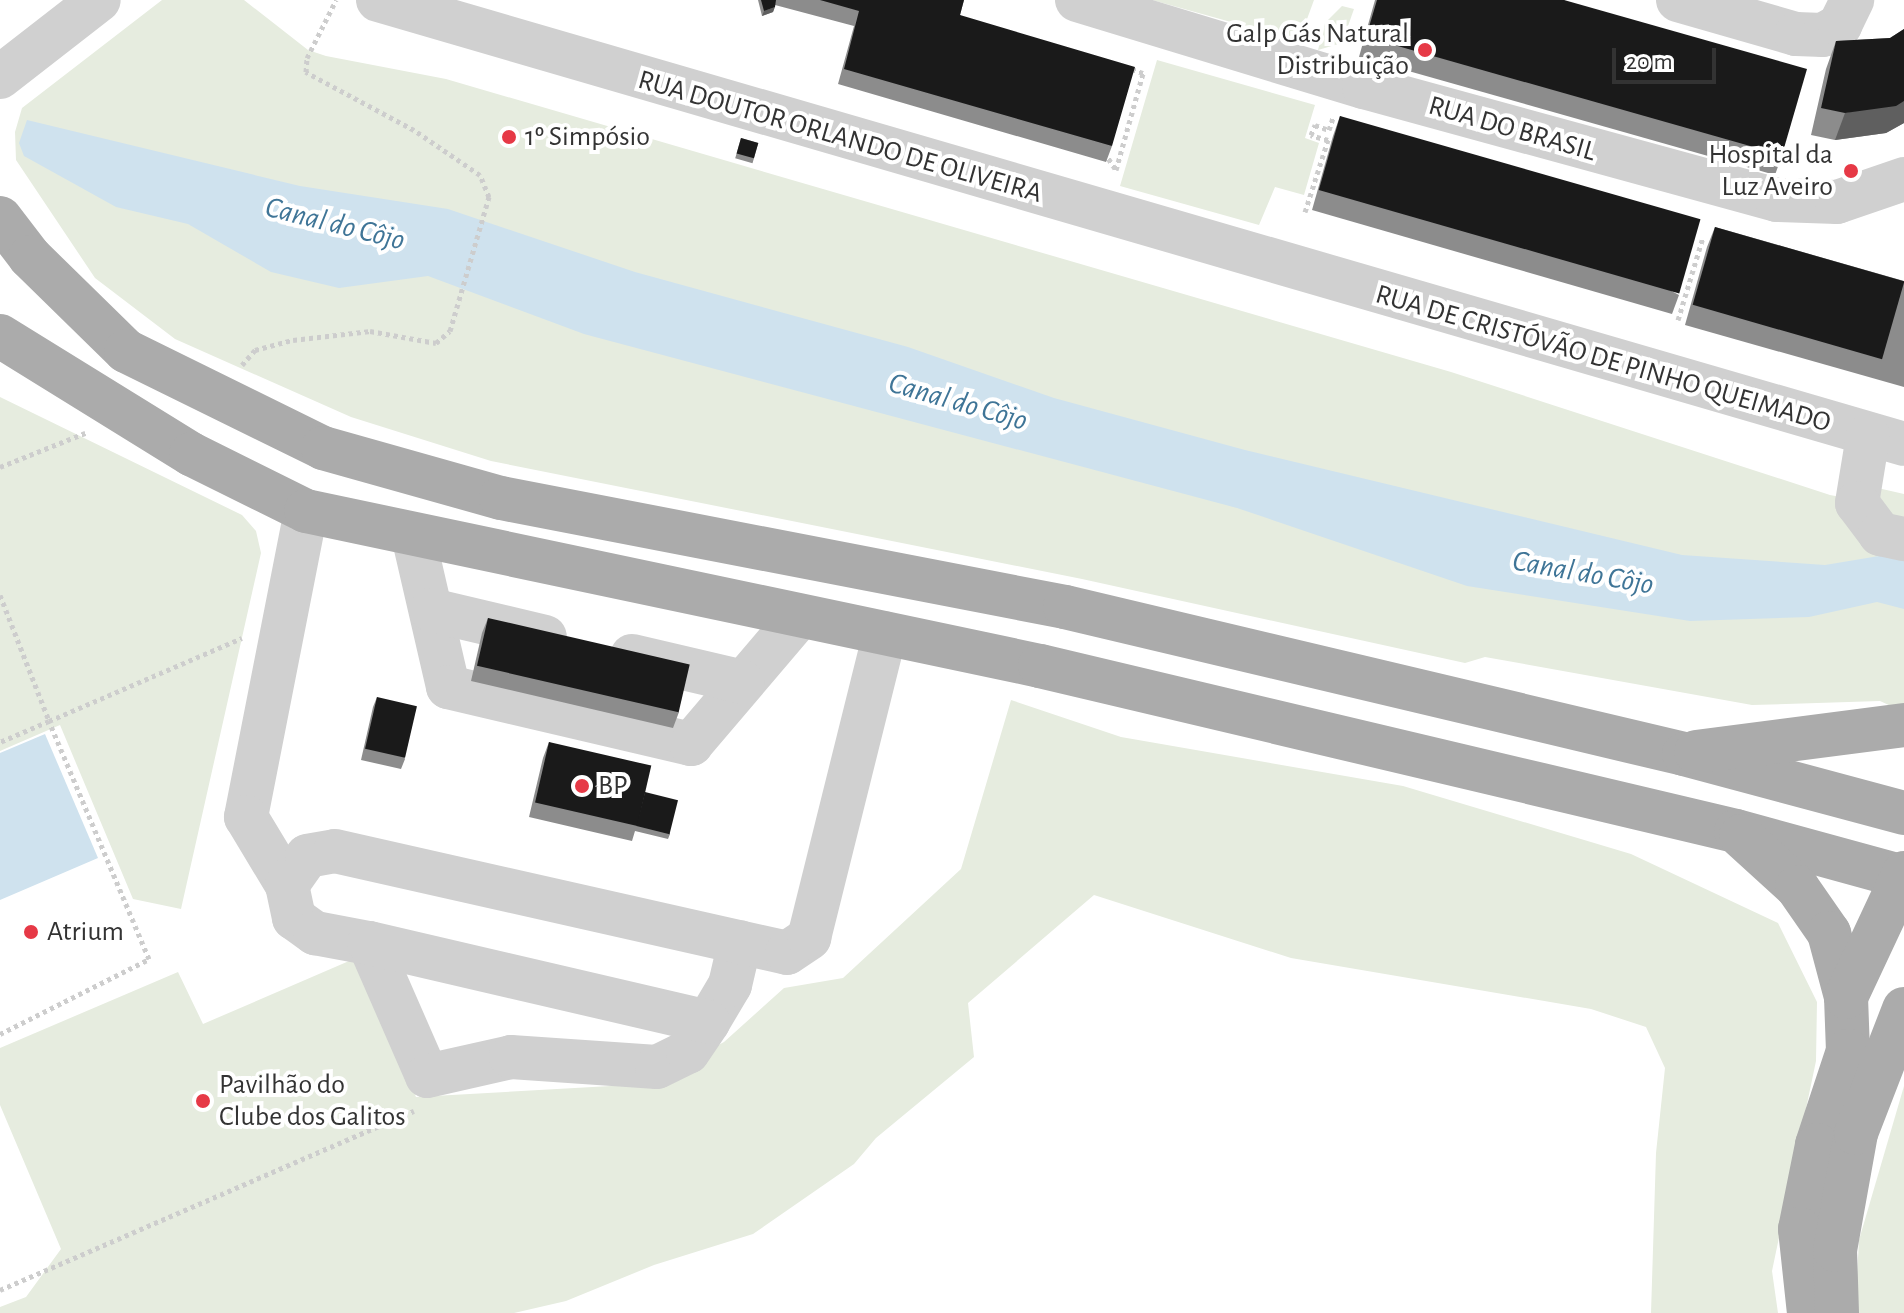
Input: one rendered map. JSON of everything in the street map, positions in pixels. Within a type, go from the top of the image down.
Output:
[{"type":"main road","points":[[0,218],[30,257],[126,351],[323,448],[501,498],[1065,607],[1684,754],[1904,813]]},
{"type":"main road","points":[[0,336],[191,454],[306,511],[885,633],[1736,831],[1902,875],[1846,997]]},
{"type":"main road","points":[[1684,754],[1904,725]]},
{"type":"main road","points":[[1736,831],[1797,887],[1829,933],[1846,997],[1848,1051],[1817,1145],[1800,1229],[1809,1313]]},
{"type":"main road","points":[[1837,1313],[1835,1250],[1856,1133],[1904,1009]]},
{"type":"street","points":[[0,77],[99,0]]},
{"type":"street","name":"RUA DOUTOR ORLANDO DE OLIVEIRA","points":[[378,0],[1302,271]]},
{"type":"street","name":"RUA DO BRASIL","points":[[1077,0],[1380,92],[1777,200],[1837,202],[1904,179]]},
{"type":"street","points":[[1678,0],[1796,34],[1823,35],[1840,25],[1852,0]]},
{"type":"street","name":"RUA DE CRISTÓVÃO DE PINHO QUEIMADO","points":[[1302,271],[1886,440]]},
{"type":"street","points":[[1886,440],[1857,503],[1880,534],[1904,539]]},
{"type":"street","points":[[306,511],[246,817],[287,885],[294,918],[315,933],[708,1022]]},
{"type":"street","points":[[413,535],[448,687],[691,744],[800,616]]},
{"type":"street","points":[[431,610],[743,682]]},
{"type":"street","points":[[287,885],[307,856],[335,851],[787,953],[809,938],[885,633]]},
{"type":"street","points":[[369,943],[427,1076],[511,1057],[657,1067],[688,1052],[708,1022],[730,985],[740,942]]},
{"type":"path","points":[[239,369],[255,350],[370,331],[436,343],[450,331],[489,197],[480,175],[439,151],[414,130],[306,72],[307,58],[336,0]]},
{"type":"path","points":[[1092,149],[1109,154],[1116,170],[1141,80]]},
{"type":"path","points":[[1305,212],[1328,140],[1311,135],[1315,125],[1329,130]]},
{"type":"path","points":[[1678,320],[1703,237]]},
{"type":"path","points":[[0,467],[91,431]]},
{"type":"path","points":[[0,595],[149,959],[0,1034]]},
{"type":"path","points":[[0,742],[253,633]]},
{"type":"path","points":[[0,1290],[413,1113],[427,1076]]},
{"type":"shaded area","points":[[162,0],[244,0],[308,50],[326,56],[446,79],[1451,372],[1830,495],[1862,501],[1869,486],[1904,494],[1904,712],[1880,701],[1752,705],[1485,657],[1465,663],[1082,579],[491,461],[351,417],[175,339],[95,278],[16,160],[15,132],[22,108]]},
{"type":"shaded area","points":[[1152,0],[1314,0],[1299,41]]},
{"type":"shaded area","points":[[1342,6],[1354,9],[1342,43],[1318,50],[1325,23]]},
{"type":"shaded area","points":[[1157,60],[1315,105],[1305,138],[1319,143],[1304,195],[1275,187],[1259,225],[1120,186]]},
{"type":"shaded area","points":[[0,397],[242,515],[256,531],[261,553],[181,909],[133,899],[60,725],[0,751]]},
{"type":"shaded area","points":[[1011,700],[1121,737],[1403,786],[1631,854],[1778,923],[1817,1002],[1816,1061],[1772,1271],[1778,1313],[1651,1313],[1656,1153],[1665,1068],[1646,1027],[1591,1009],[1291,958],[1094,895],[968,1003],[974,1057],[876,1138],[854,1164],[753,1234],[654,1265],[566,1301],[514,1313],[0,1313],[0,1307],[26,1297],[61,1249],[0,1105],[0,1048],[178,972],[203,1024],[356,958],[416,1097],[646,1084],[724,1042],[784,988],[843,978],[961,869]]},
{"type":"shaded area","points":[[1904,1086],[1904,1313],[1855,1313],[1859,1240]]},
{"type":"water","name":"Canal do Côjo","points":[[27,120],[300,186],[448,209],[635,272],[908,347],[1054,398],[1245,450],[1682,555],[1825,565],[1891,554],[1904,559],[1904,609],[1877,602],[1809,617],[1690,621],[1467,586],[1237,508],[584,334],[428,276],[339,288],[271,272],[188,224],[116,207],[24,156],[19,143]]},
{"type":"water","points":[[45,734],[98,858],[0,900],[0,753]]},
{"type":"building","points":[[761,0],[776,0],[775,7],[764,11]]},
{"type":"building","points":[[820,0],[964,0],[960,15],[1135,67],[1112,146],[844,69],[859,11]]},
{"type":"building","points":[[1377,0],[1564,0],[1807,69],[1782,155],[1366,37]]},
{"type":"building","points":[[1904,29],[1904,101],[1896,106],[1845,113],[1821,108],[1836,41],[1890,38]]},
{"type":"building","points":[[1340,116],[1700,219],[1679,293],[1319,190]]},
{"type":"building","points":[[741,138],[758,143],[754,158],[737,153]]},
{"type":"building","points":[[1715,227],[1904,281],[1882,359],[1693,305]]},
{"type":"building","points":[[488,618],[690,665],[679,712],[477,666]]},
{"type":"building","points":[[377,697],[417,706],[405,758],[365,749]]},
{"type":"building","points":[[549,742],[651,766],[637,826],[535,802]]},
{"type":"building","points":[[645,792],[678,800],[670,834],[637,826]]},
{"type":"place","name":"Galp Gás Natural Distribuição","points":[[1425,50]]},
{"type":"place","name":"1º Simpósio","points":[[509,137]]},
{"type":"place","name":"Hospital da Luz Aveiro","points":[[1851,171]]},
{"type":"place","name":"BP","points":[[582,786]]},
{"type":"place","name":"Atrium","points":[[31,932]]},
{"type":"place","name":"Pavilhão do Clube dos Galitos","points":[[203,1101]]}]
